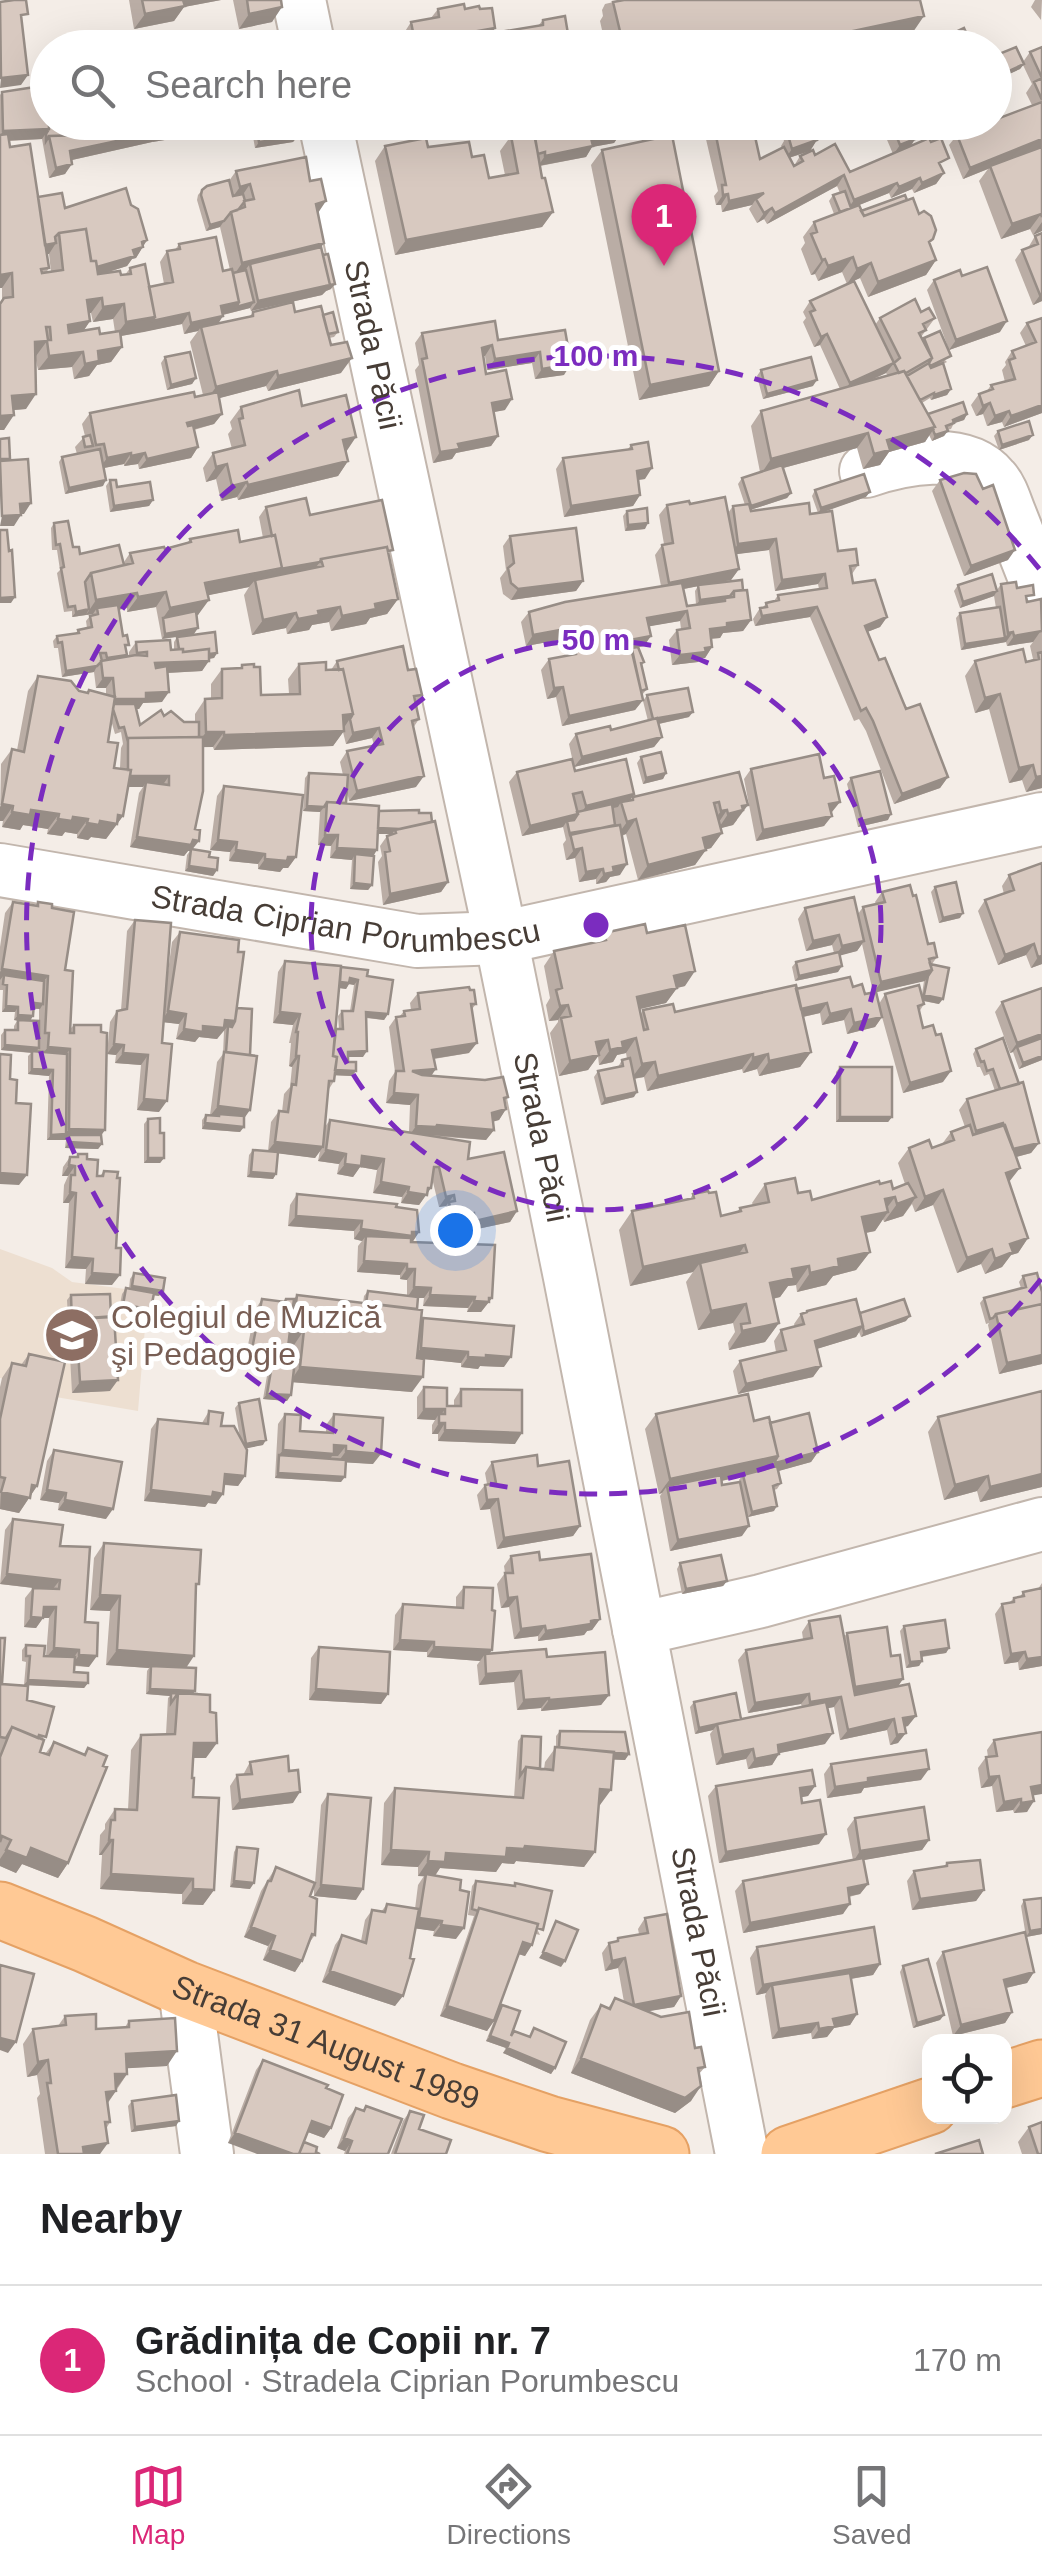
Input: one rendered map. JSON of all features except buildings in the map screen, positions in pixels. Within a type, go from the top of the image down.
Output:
[{"type":"main road","name":"Strada 31 August 1989","points":[[0,1910],[185,1990],[452,2091],[549,2124],[661,2154]]},
{"type":"main road","points":[[1012,2077],[1042,2068]]},
{"type":"main road","points":[[789,2154],[922,2109]]},
{"type":"street","points":[[299,0],[305,30]]},
{"type":"street","name":"Strada Păcii","points":[[329,140],[501,938],[742,2154]]},
{"type":"street","points":[[866,471],[930,456],[973,466],[991,477],[1002,493],[1042,597]]},
{"type":"street","name":"Strada Ciprian Porumbescu","points":[[0,870],[417,941],[501,938],[1042,819]]},
{"type":"street","points":[[639,1629],[761,1601],[1042,1524]]},
{"type":"street","points":[[185,1990],[207,2154]]},
{"type":"shaded area","name":"Colegiul de Muzică şi Pedagogie","points":[[0,1249],[52,1268],[72,1282],[148,1292],[138,1411],[44,1395],[42,1387],[0,1378]]},
{"type":"place","name":"Grădinița de Copii nr. 7","points":[[664,266]]},
{"type":"place","name":"Colegiul de Muzică şi Pedagogie","points":[[72,1335]]}]
